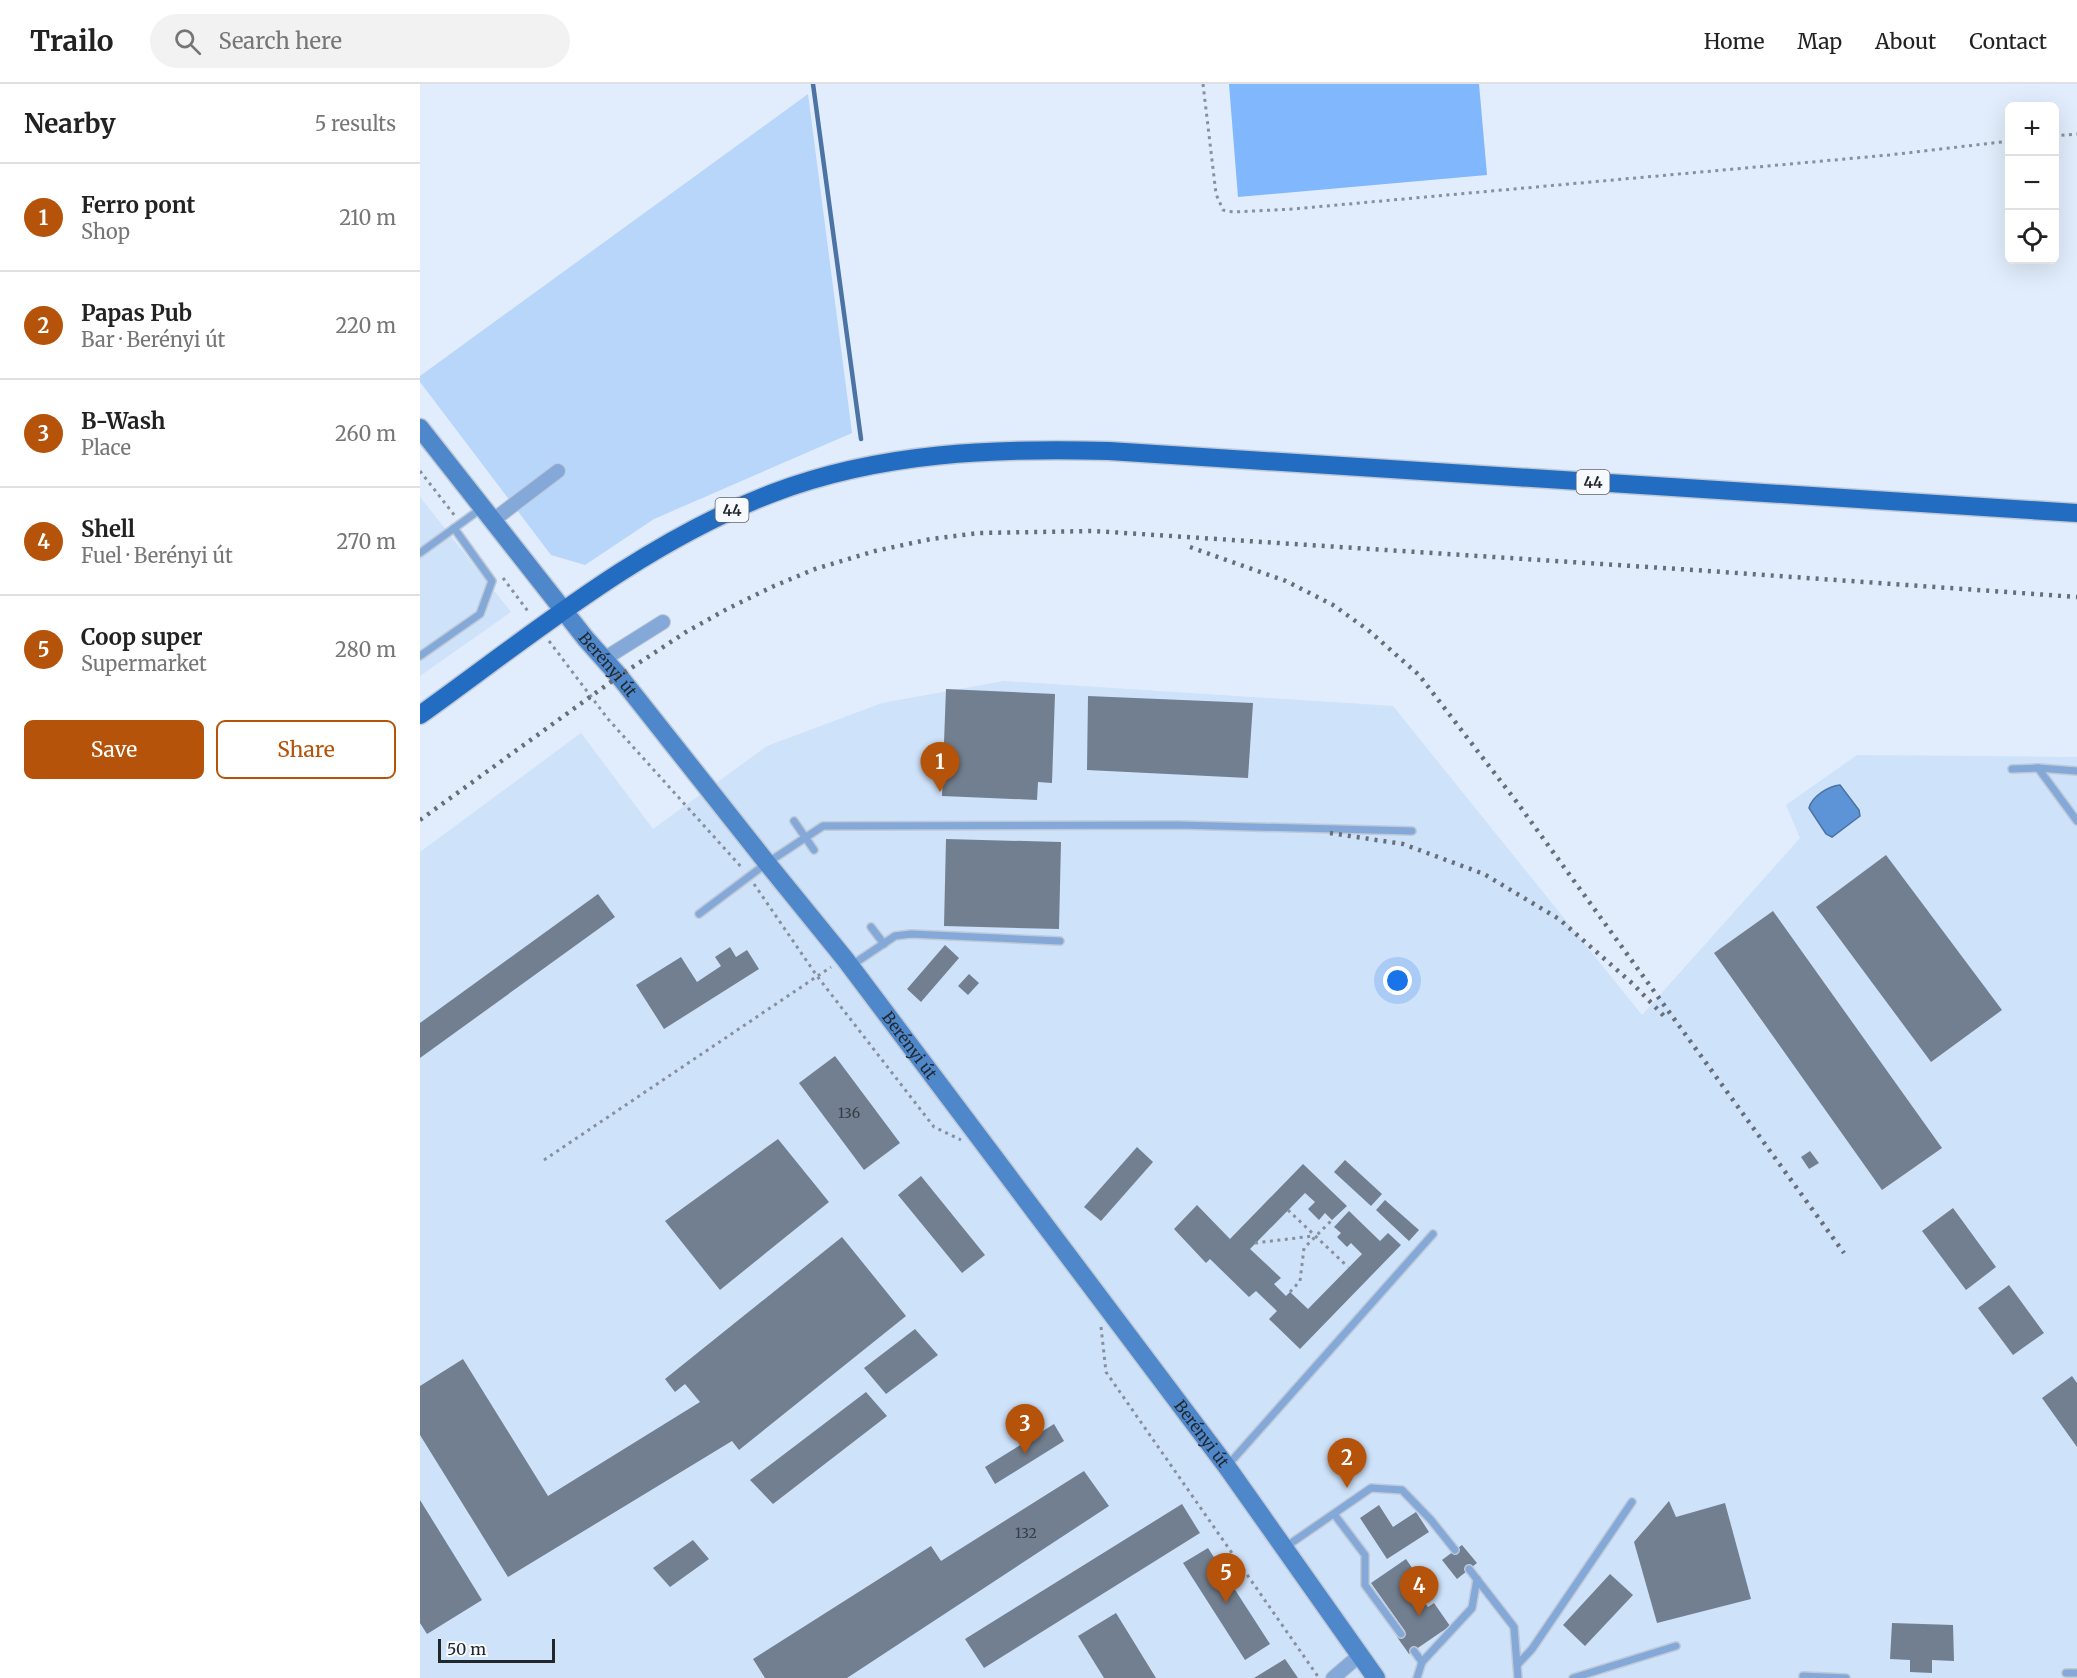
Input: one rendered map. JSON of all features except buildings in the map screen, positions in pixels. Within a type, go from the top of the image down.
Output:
[{"type":"main road","name":"44","points":[[420,715],[564,611],[652,551],[697,527],[775,492],[856,468],[920,458],[972,452],[1109,451],[2077,513]]},
{"type":"street","name":"Berényi út","points":[[420,428],[564,611],[847,962],[1227,1467],[1376,1678]]},
{"type":"street","points":[[487,514],[558,471]]},
{"type":"street","points":[[604,659],[663,622]]},
{"type":"street","points":[[1333,1678],[1360,1655]]},
{"type":"lane","points":[[420,553],[461,523],[487,514]]},
{"type":"lane","points":[[420,656],[480,614],[492,581],[454,528]]},
{"type":"lane","points":[[2038,768],[2077,821]]},
{"type":"lane","points":[[2012,769],[2077,771]]},
{"type":"lane","points":[[794,821],[814,850]]},
{"type":"lane","points":[[699,914],[767,863],[823,826],[1178,825],[1412,831]]},
{"type":"lane","points":[[871,927],[884,944]]},
{"type":"lane","points":[[847,962],[895,936],[911,934],[1060,941]]},
{"type":"lane","points":[[1227,1467],[1433,1234]]},
{"type":"lane","points":[[1283,1549],[1371,1488],[1402,1490],[1431,1520],[1455,1550]]},
{"type":"lane","points":[[1518,1664],[1532,1649],[1632,1502]]},
{"type":"lane","points":[[1334,1514],[1365,1555],[1365,1584],[1401,1634]]},
{"type":"lane","points":[[1469,1569],[1514,1627],[1518,1678]]},
{"type":"lane","points":[[1417,1678],[1422,1662],[1472,1608],[1478,1579]]},
{"type":"lane","points":[[1573,1678],[1676,1646]]},
{"type":"lane","points":[[1414,1650],[1422,1662]]},
{"type":"lane","points":[[2066,1673],[2077,1672]]},
{"type":"lane","points":[[1803,1678],[1803,1676],[1846,1678]]},
{"type":"path","points":[[1203,84],[1216,194],[1223,210],[1233,212],[1293,209],[1889,155],[2005,142]]},
{"type":"path","points":[[2059,136],[2077,134]]},
{"type":"path","points":[[420,471],[461,523]]},
{"type":"path","points":[[496,570],[596,705],[750,877],[817,976],[934,1127],[967,1143]]},
{"type":"path","points":[[544,1160],[817,976],[847,962]]},
{"type":"path","points":[[1288,1210],[1348,1267]]},
{"type":"path","points":[[1290,1292],[1300,1281],[1304,1248],[1332,1220]]},
{"type":"path","points":[[1256,1243],[1314,1236]]},
{"type":"path","points":[[1101,1326],[1106,1372],[1319,1678]]},
{"type":"shaded area","points":[[1229,84],[1479,84],[1487,175],[1238,197]]},
{"type":"shaded area","points":[[808,94],[852,433],[654,519],[585,565],[551,555],[420,382],[420,376]]},
{"type":"shaded area","points":[[420,497],[511,612],[420,676]]},
{"type":"shaded area","points":[[1004,681],[1393,706],[1642,1015],[1800,838],[1786,805],[1857,755],[2077,757],[2077,1678],[420,1678],[420,852],[581,733],[653,829],[767,746],[882,703]]},
{"type":"shaded area","points":[[1840,785],[1859,810],[1860,816],[1832,837],[1826,834],[1809,808],[1822,792]]},
{"type":"waterway","points":[[813,84],[861,439]]},
{"type":"railway","points":[[420,820],[619,676],[686,632],[727,609],[815,569],[875,551],[931,539],[979,533],[1094,531],[2077,597]]},
{"type":"railway","points":[[1190,547],[1286,581],[1333,605],[1368,630],[1419,675],[1516,801],[1844,1253]]},
{"type":"railway","points":[[1330,833],[1403,844],[1484,874],[1559,919],[1633,984],[1664,1016]]},
{"type":"place","name":"Ferro pont","points":[[940,792]]},
{"type":"place","name":"B-Wash","points":[[1025,1454]]},
{"type":"place","name":"Papas Pub","points":[[1347,1488]]},
{"type":"place","name":"Coop super","points":[[1226,1603]]},
{"type":"place","name":"Shell","points":[[1419,1616]]}]
